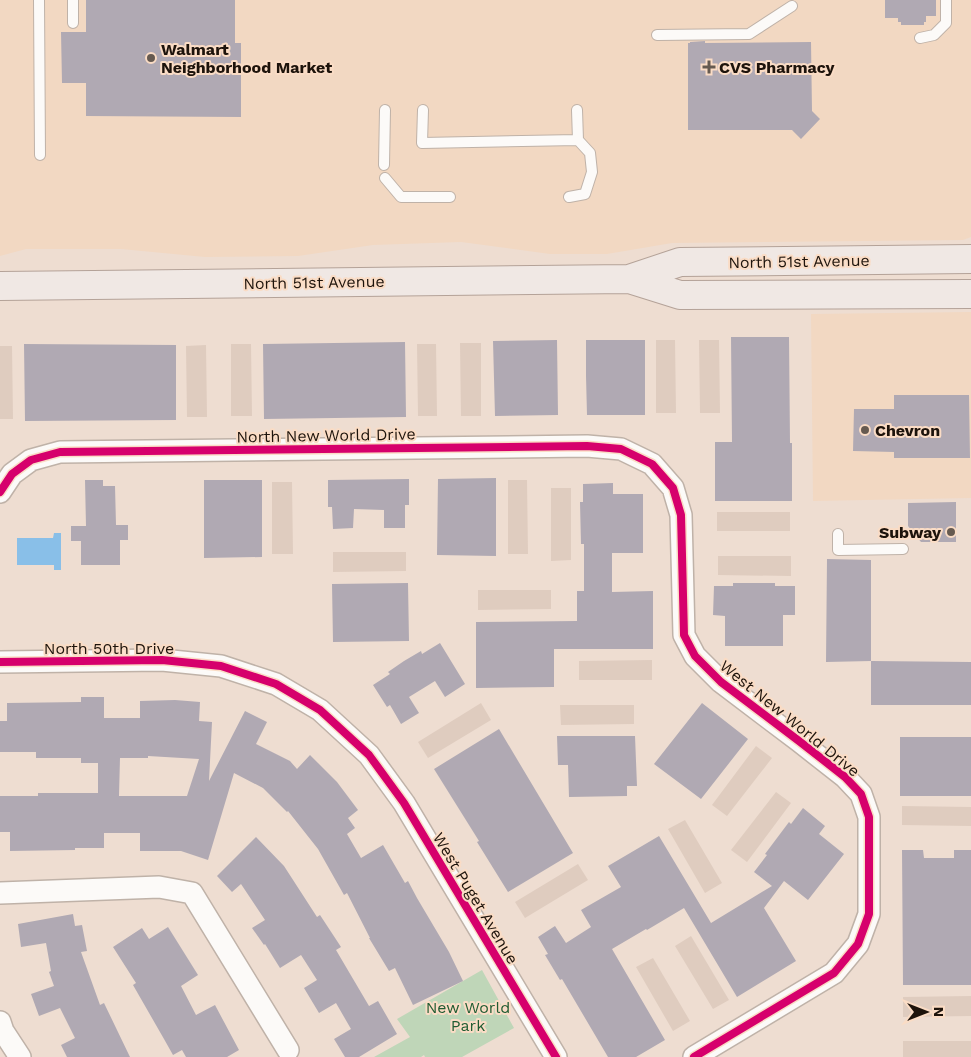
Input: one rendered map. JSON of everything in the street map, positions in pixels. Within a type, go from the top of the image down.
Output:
[{"type":"main road","name":"North 51st Avenue","points":[[0,286],[629,279],[680,262],[971,259]]},
{"type":"main road","name":"North 51st Avenue","points":[[629,279],[680,295],[971,294]]},
{"type":"street","name":"North New World Drive","points":[[0,492],[12,474],[31,460],[60,452],[586,446],[621,449],[652,464],[659,472]]},
{"type":"street","name":"West New World Drive","points":[[659,472],[672,488],[682,515],[684,635],[695,656],[721,682],[845,777],[861,794],[869,817],[869,914],[858,944],[834,973],[694,1057]]},
{"type":"street","name":"North 50th Drive","points":[[0,662],[162,660],[221,666],[276,684],[320,710],[369,755]]},
{"type":"street","name":"West Puget Avenue","points":[[369,755],[404,803],[556,1057]]},
{"type":"street","points":[[0,893],[159,887],[192,893],[288,1050]]},
{"type":"street","points":[[0,1022],[2,1031],[20,1057]]},
{"type":"lane","points":[[39,0],[40,155]]},
{"type":"lane","points":[[73,0],[73,23]]},
{"type":"lane","points":[[920,38],[934,35],[946,23],[946,0]]},
{"type":"lane","points":[[657,35],[749,34],[792,6]]},
{"type":"lane","points":[[384,164],[385,110]]},
{"type":"lane","points":[[423,110],[422,143],[578,140]]},
{"type":"lane","points":[[569,197],[585,194],[592,172],[590,153],[578,140],[577,110]]},
{"type":"lane","points":[[385,178],[401,197],[450,198]]},
{"type":"lane","points":[[838,534],[838,550],[903,549]]},
{"type":"shaded area","points":[[0,0],[971,0],[971,237],[963,240],[672,243],[607,254],[550,254],[461,242],[373,245],[298,256],[205,257],[121,249],[26,249],[0,256]]},
{"type":"shaded area","points":[[971,312],[971,498],[813,501],[811,314]]},
{"type":"shaded area","points":[[656,340],[675,340],[676,413],[656,413]]},
{"type":"shaded area","points":[[699,340],[719,340],[720,413],[700,413]]},
{"type":"shaded area","points":[[460,343],[481,343],[481,416],[461,416]]},
{"type":"shaded area","points":[[231,344],[251,344],[252,416],[231,416]]},
{"type":"shaded area","points":[[417,344],[436,344],[437,416],[418,416]]},
{"type":"shaded area","points":[[206,345],[207,417],[187,417],[186,346]]},
{"type":"shaded area","points":[[0,346],[12,346],[13,419],[0,419]]},
{"type":"shaded area","points":[[508,480],[527,480],[528,554],[508,554]]},
{"type":"shaded area","points":[[272,482],[292,482],[293,554],[272,554]]},
{"type":"shaded area","points":[[551,488],[571,488],[571,560],[551,561]]},
{"type":"shaded area","points":[[717,512],[790,512],[790,531],[717,531]]},
{"type":"shaded area","points":[[333,552],[406,552],[406,571],[333,572]]},
{"type":"shaded area","points":[[718,556],[791,556],[791,576],[718,575]]},
{"type":"shaded area","points":[[478,590],[551,590],[551,609],[478,610]]},
{"type":"shaded area","points":[[652,660],[652,680],[579,680],[579,661]]},
{"type":"shaded area","points":[[481,703],[491,720],[428,758],[418,742]]},
{"type":"shaded area","points":[[560,705],[634,705],[634,724],[561,725]]},
{"type":"shaded area","points":[[756,746],[772,758],[727,816],[712,805]]},
{"type":"shaded area","points":[[776,792],[791,803],[747,862],[731,850]]},
{"type":"shaded area","points":[[902,806],[971,807],[971,826],[902,825]]},
{"type":"shaded area","points":[[685,820],[722,883],[705,893],[668,829]]},
{"type":"shaded area","points":[[578,864],[588,880],[525,918],[515,902]]},
{"type":"shaded area","points":[[691,936],[729,1000],[713,1009],[675,946]]},
{"type":"shaded area","points":[[653,958],[690,1021],[673,1031],[636,967]]},
{"type":"shaded area","points":[[971,996],[971,1016],[903,1017],[903,997]]},
{"type":"shaded area","points":[[903,1041],[971,1041],[971,1057],[903,1057]]},
{"type":"green space","name":"New World Park","points":[[482,970],[514,1028],[462,1057],[425,1057],[424,1055],[421,1057],[374,1057],[410,1037],[397,1019]]},
{"type":"water","points":[[54,533],[61,533],[61,570],[54,570],[54,565],[17,565],[17,538],[53,538]]},
{"type":"building","name":"Walmart Neighborhood Market","points":[[86,0],[235,0],[235,43],[241,43],[241,117],[86,116],[86,83],[62,83],[61,32],[86,32]]},
{"type":"building","points":[[885,0],[936,0],[936,16],[926,16],[924,25],[901,25],[901,22],[898,22],[898,18],[885,18]]},
{"type":"building","name":"CVS Pharmacy","points":[[705,41],[705,43],[811,42],[812,111],[820,119],[801,139],[792,130],[688,130],[688,43]]},
{"type":"building","points":[[731,337],[789,337],[792,501],[715,501],[715,442],[732,442]]},
{"type":"building","points":[[557,340],[558,415],[495,416],[493,341]]},
{"type":"building","points":[[586,340],[645,340],[645,415],[587,415]]},
{"type":"building","points":[[405,342],[406,417],[264,419],[263,344]]},
{"type":"building","points":[[24,344],[176,345],[176,420],[25,421]]},
{"type":"building","name":"Chevron","points":[[894,395],[969,395],[970,458],[894,458],[894,452],[853,451],[854,409],[894,409]]},
{"type":"building","points":[[496,478],[496,556],[437,555],[438,479]]},
{"type":"building","points":[[409,479],[409,505],[405,505],[405,528],[384,528],[384,510],[354,509],[353,528],[333,529],[332,507],[328,507],[328,480]]},
{"type":"building","points":[[85,480],[103,480],[103,486],[115,486],[116,525],[128,525],[128,540],[120,540],[120,565],[81,565],[81,541],[71,541],[71,526],[86,526]]},
{"type":"building","points":[[204,480],[262,480],[262,557],[204,558]]},
{"type":"building","points":[[613,483],[613,494],[643,494],[643,553],[612,553],[612,592],[653,591],[653,649],[554,649],[554,687],[476,688],[476,622],[577,621],[577,591],[584,591],[584,544],[581,544],[580,502],[583,502],[583,484]]},
{"type":"building","points":[[956,502],[956,542],[921,542],[908,526],[908,503]]},
{"type":"building","points":[[827,559],[871,560],[871,661],[826,662]]},
{"type":"building","points":[[408,583],[409,641],[333,642],[332,584]]},
{"type":"building","points":[[733,583],[775,583],[775,586],[795,586],[795,615],[783,615],[783,646],[725,646],[725,616],[713,615],[714,586],[733,586]]},
{"type":"building","points":[[440,643],[465,684],[445,697],[435,681],[409,697],[419,713],[401,724],[390,705],[387,707],[373,685],[390,674],[388,672],[404,661],[421,651],[422,654]]},
{"type":"building","points":[[871,661],[971,662],[971,705],[871,705]]},
{"type":"building","points":[[81,697],[104,697],[104,718],[140,718],[140,701],[175,700],[200,702],[199,721],[212,722],[209,781],[245,711],[267,722],[256,744],[290,761],[297,769],[310,755],[337,782],[358,810],[348,818],[355,828],[347,834],[361,858],[383,845],[405,883],[408,881],[449,952],[463,981],[413,1005],[395,968],[389,971],[369,938],[347,893],[344,895],[318,849],[288,811],[263,788],[234,773],[208,860],[181,851],[140,851],[140,833],[104,833],[104,848],[10,851],[10,832],[0,832],[0,796],[38,796],[38,793],[98,793],[98,763],[81,763],[81,758],[36,758],[36,752],[0,752],[0,721],[7,721],[7,703],[81,702]],"holes":[[[148,756],[199,759],[187,796],[119,796],[120,758],[148,758]]]},
{"type":"building","points":[[702,703],[748,739],[701,799],[654,764]]},
{"type":"building","points":[[499,729],[573,853],[508,892],[434,769]]},
{"type":"building","points":[[557,736],[635,736],[637,786],[627,786],[627,796],[569,797],[568,765],[558,765]]},
{"type":"building","points":[[900,737],[971,737],[971,796],[900,796]]},
{"type":"building","points":[[803,808],[825,826],[819,834],[844,854],[808,900],[784,881],[764,908],[796,961],[737,997],[684,908],[612,949],[665,1040],[636,1057],[608,1057],[562,979],[560,980],[545,955],[548,954],[538,937],[555,926],[566,943],[591,927],[581,910],[621,887],[608,866],[659,836],[711,923],[772,886],[754,872],[789,822],[791,824]]},
{"type":"building","points":[[256,837],[284,866],[317,917],[320,915],[341,947],[336,950],[369,1006],[378,1001],[397,1034],[359,1057],[345,1057],[334,1039],[351,1029],[336,1003],[319,1013],[304,988],[317,980],[301,955],[280,968],[252,928],[265,920],[241,884],[232,892],[217,876]]},
{"type":"building","points":[[902,850],[923,850],[924,858],[954,858],[954,850],[971,850],[971,985],[903,985]]},
{"type":"building","points":[[73,914],[75,926],[82,925],[87,951],[81,952],[100,1005],[104,1003],[130,1057],[67,1057],[61,1045],[75,1038],[60,1008],[39,1016],[31,994],[54,986],[49,972],[51,971],[46,943],[21,947],[18,924]]},
{"type":"building","points":[[168,927],[198,975],[181,986],[196,1015],[215,1005],[239,1050],[227,1057],[186,1057],[182,1050],[173,1055],[133,985],[136,983],[113,947],[142,928],[149,939]]},
{"type":"cycle path","points":[[0,492],[12,474],[31,460],[60,452],[587,446],[621,449],[652,464],[673,488],[681,515],[684,635],[695,656],[721,682],[845,777],[861,794],[869,817],[869,914],[858,944],[834,973],[694,1057]]},
{"type":"cycle path","points":[[0,662],[162,660],[221,666],[276,684],[320,710],[369,755],[404,803],[556,1057]]},
{"type":"place","name":"Walmart Neighborhood Market","points":[[151,58]]},
{"type":"place","name":"CVS Pharmacy","points":[[709,67]]},
{"type":"place","name":"Chevron","points":[[865,430]]},
{"type":"place","name":"Subway","points":[[951,532]]}]
